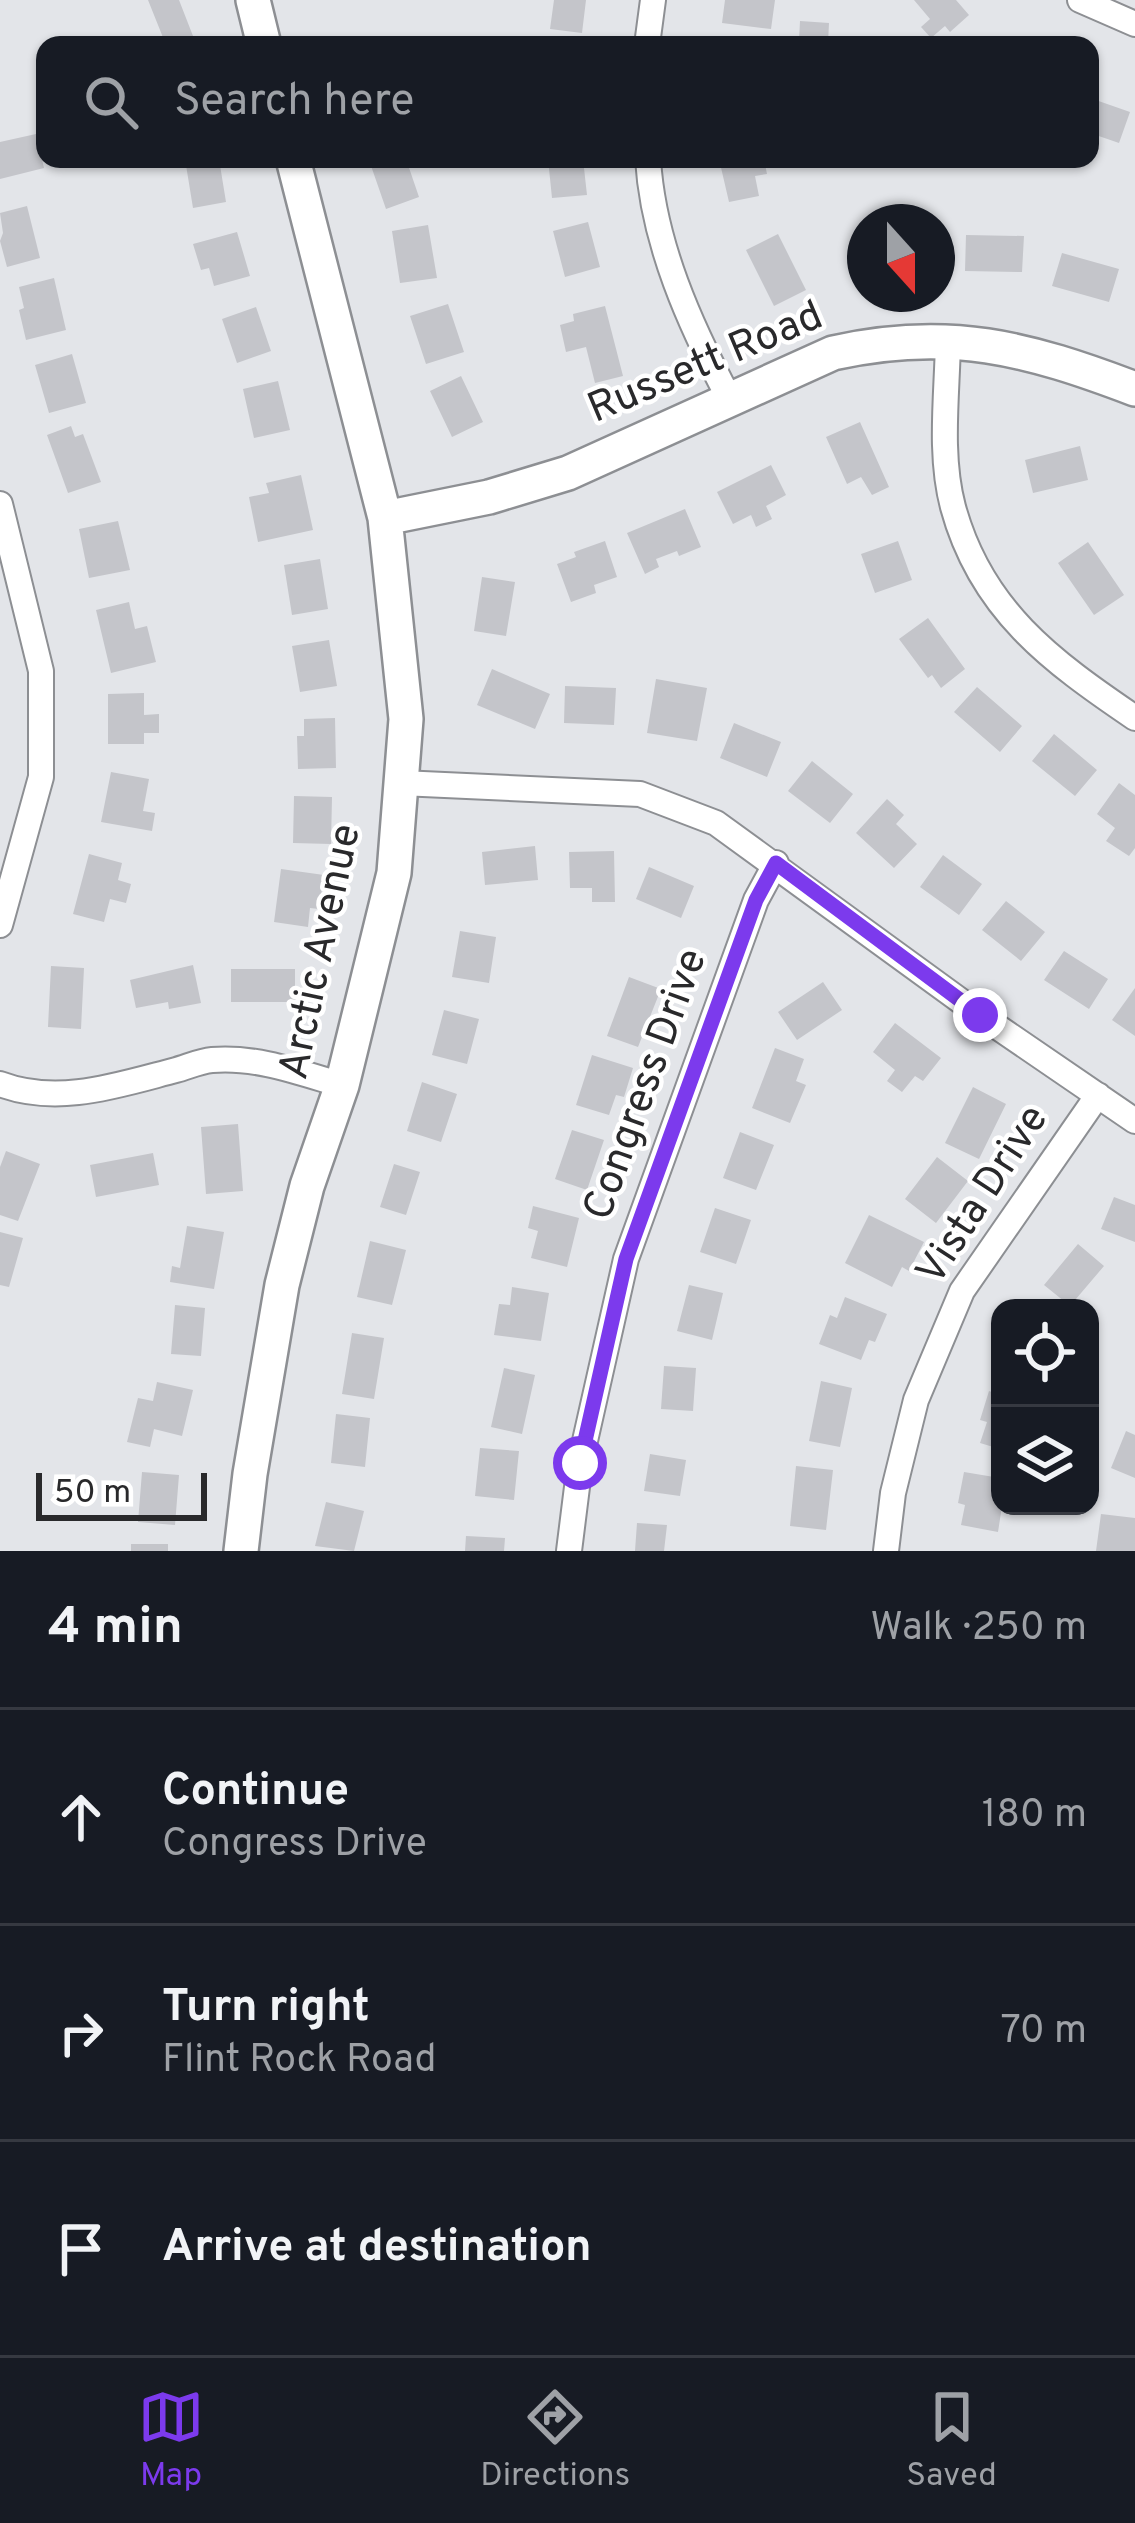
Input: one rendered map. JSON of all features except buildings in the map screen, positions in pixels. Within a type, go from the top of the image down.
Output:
[{"type":"street","points":[[253,0],[262,36]]},
{"type":"street","points":[[647,36],[653,0]]},
{"type":"street","points":[[1080,0],[1135,24]]},
{"type":"street","name":"Arctic Avenue","points":[[241,1551],[282,1285],[342,1085],[394,873],[406,718],[385,518],[295,168]]},
{"type":"street","points":[[651,168],[667,257],[701,344],[729,398]]},
{"type":"street","points":[[948,341],[946,444],[953,506],[980,576],[1020,631],[1068,672],[1135,718]]},
{"type":"street","name":"Russett Road","points":[[385,518],[489,497],[568,473],[833,353],[880,343],[988,344],[1058,360],[1135,389]]},
{"type":"street","points":[[0,504],[41,671],[41,777],[0,925]]},
{"type":"street","points":[[401,783],[640,794],[716,823],[1135,1121]]},
{"type":"street","name":"Congress Drive","points":[[569,1551],[580,1463],[626,1259],[756,900],[776,863]]},
{"type":"street","points":[[0,1084],[20,1092],[51,1095],[104,1089],[213,1060],[270,1064],[342,1085]]},
{"type":"street","name":"Vista Drive","points":[[886,1551],[893,1493],[916,1400],[962,1291],[1099,1095]]},
{"type":"route","points":[[580,1463],[626,1259],[756,900],[776,863],[980,1015]]}]
